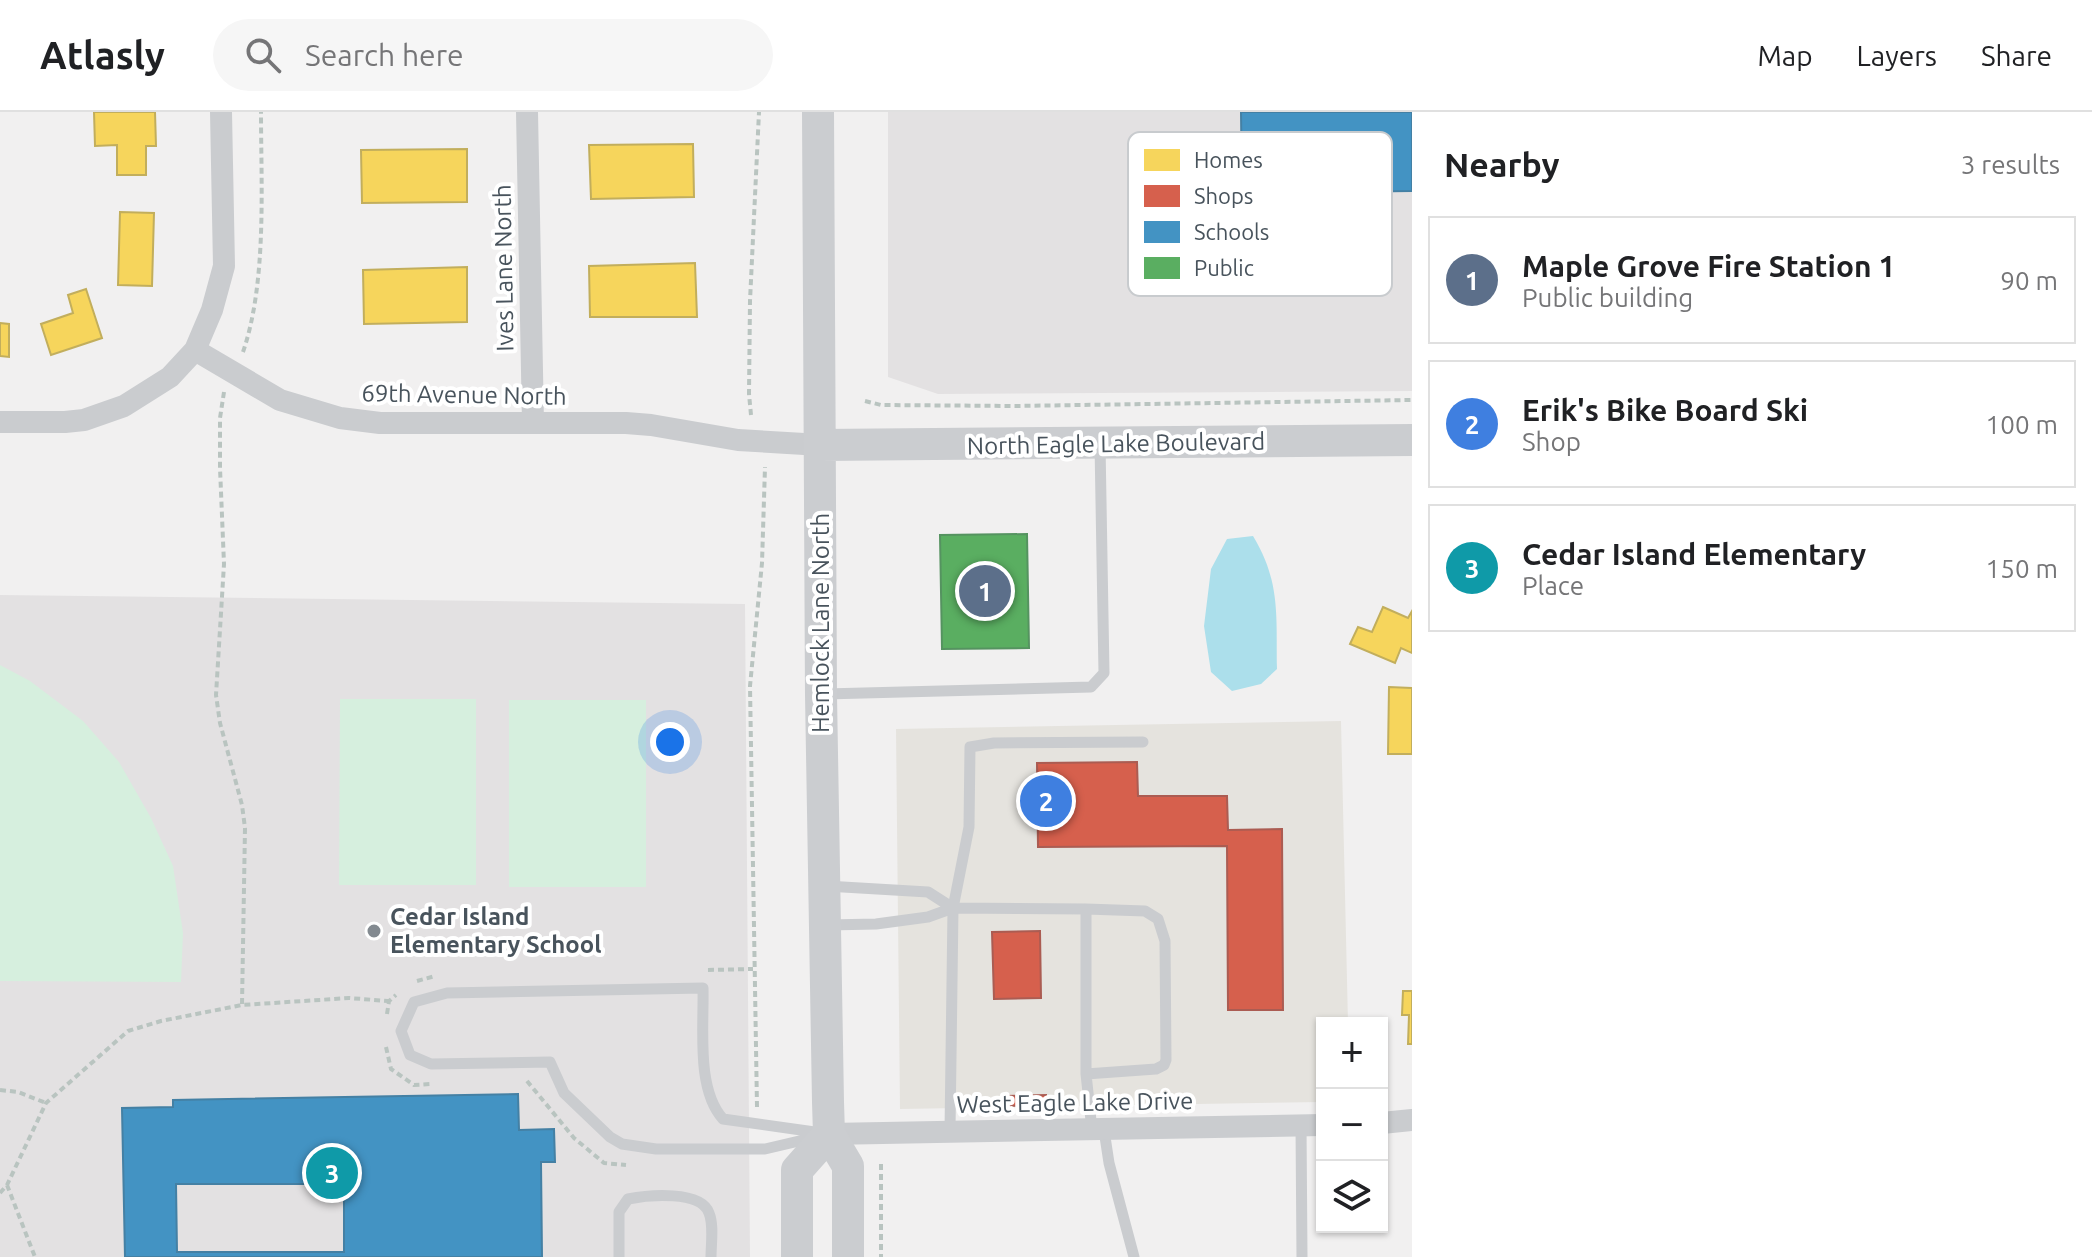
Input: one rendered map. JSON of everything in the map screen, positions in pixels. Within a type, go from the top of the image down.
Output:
[{"type":"main road","name":"Hemlock Lane North","points":[[818,112],[821,695],[829,1134],[848,1166],[848,1257]]},
{"type":"main road","name":"North Eagle Lake Boulevard","points":[[821,445],[1412,440]]},
{"type":"main road","points":[[797,1257],[797,1170],[829,1134]]},
{"type":"street","points":[[0,422],[84,420],[124,406],[170,377],[195,350],[212,310],[224,266],[221,112]]},
{"type":"street","name":"Ives Lane North","points":[[527,112],[533,423]]},
{"type":"street","name":"69th Avenue North","points":[[195,350],[280,400],[340,418],[380,423],[651,425],[738,440],[821,445]]},
{"type":"street","points":[[1388,1122],[1412,1120]]},
{"type":"street","name":"West Eagle Lake Drive","points":[[829,1134],[1311,1125]]},
{"type":"lane","points":[[821,695],[1091,687],[1104,673],[1100,444]]},
{"type":"lane","points":[[950,1131],[953,908],[969,827],[970,747],[994,743],[1143,742]]},
{"type":"lane","points":[[824,886],[928,892],[953,908]]},
{"type":"lane","points":[[824,925],[928,917],[953,908],[1145,911],[1158,919],[1165,941],[1166,1060],[1156,1069],[1086,1074]]},
{"type":"lane","points":[[1086,909],[1086,1074],[1098,1130],[1134,1257]]},
{"type":"lane","points":[[703,988],[705,1081],[712,1107],[723,1119],[737,1123],[760,1123],[829,1134],[765,1149],[656,1149],[622,1144],[610,1137],[564,1093],[550,1062],[431,1064],[410,1055],[401,1031],[414,1002],[447,993],[703,988]]},
{"type":"lane","points":[[1302,1257],[1311,1125]]},
{"type":"lane","points":[[619,1257],[619,1212],[628,1199],[643,1196],[689,1197],[704,1203],[710,1215],[711,1257]]},
{"type":"path","points":[[242,1005],[245,828],[242,805],[222,734],[216,695],[224,564],[220,418],[221,400],[249,335],[256,294],[261,112]]},
{"type":"path","points":[[751,415],[750,301],[759,112]]},
{"type":"path","points":[[865,401],[881,405],[1015,406],[1412,400]]},
{"type":"path","points":[[757,1107],[749,697],[762,563],[765,467]]},
{"type":"path","points":[[0,1193],[7,1185],[46,1103],[128,1031],[161,1021],[242,1005],[349,998],[389,1001]]},
{"type":"path","points":[[0,1090],[18,1092],[46,1103]]},
{"type":"path","points":[[881,1164],[881,1257]]},
{"type":"path","points":[[7,1185],[35,1257]]},
{"type":"shaded area","points":[[888,112],[1412,112],[1412,391],[938,394],[888,377]]},
{"type":"shaded area","name":"Cedar Island Elementary School","points":[[0,595],[745,604],[750,1257],[0,1257]]},
{"type":"shaded area","points":[[1341,721],[1348,1017],[1316,1017],[1316,1102],[900,1109],[896,729]]},
{"type":"green space","points":[[0,665],[30,681],[83,721],[119,762],[151,818],[173,866],[183,933],[181,982],[0,981]]},
{"type":"green space","points":[[340,699],[476,699],[476,885],[339,885]]},
{"type":"green space","points":[[509,700],[646,700],[646,887],[509,887]]},
{"type":"water","points":[[1253,536],[1273,585],[1277,669],[1261,684],[1232,691],[1211,672],[1204,626],[1211,569],[1227,539]]},
{"type":"building: Homes","points":[[94,112],[155,112],[156,146],[146,146],[146,175],[117,175],[117,145],[95,146]]},
{"type":"building: Homes","points":[[693,144],[694,197],[591,199],[589,145]]},
{"type":"building: Homes","points":[[467,149],[467,202],[362,203],[361,150]]},
{"type":"building: Homes","points":[[120,212],[154,213],[152,286],[118,285]]},
{"type":"building: Homes","points":[[695,263],[697,317],[590,317],[589,266]]},
{"type":"building: Homes","points":[[467,267],[467,322],[364,324],[363,270]]},
{"type":"building: Homes","points":[[86,289],[102,338],[51,355],[41,324],[73,313],[68,295]]},
{"type":"building: Homes","points":[[0,323],[9,324],[9,357],[0,356]]},
{"type":"building: Homes","points":[[1383,607],[1408,618],[1412,611],[1412,653],[1401,648],[1395,663],[1350,644],[1358,627],[1372,632]]},
{"type":"building: Homes","points":[[1389,687],[1412,688],[1412,754],[1388,754]]},
{"type":"building: Homes","points":[[1403,991],[1412,991],[1412,1044],[1408,1044],[1409,1015],[1402,1015]]},
{"type":"building: Shops","points":[[1137,762],[1138,796],[1227,796],[1228,830],[1282,829],[1283,1010],[1228,1010],[1227,846],[1038,847],[1037,763]]},
{"type":"building: Shops","points":[[1040,931],[1041,998],[994,999],[992,932]]},
{"type":"building: Shops","points":[[1046,1095],[1046,1105],[1002,1106],[1002,1096]]},
{"type":"building: Schools","points":[[1241,112],[1412,112],[1412,191],[1392,191],[1392,132],[1241,132]]},
{"type":"building: Schools","points":[[518,1094],[519,1130],[554,1129],[555,1162],[541,1162],[542,1257],[125,1257],[122,1108],[173,1107],[173,1100]],"holes":[[[176,1184],[344,1184],[344,1252],[177,1252]]]},
{"type":"building: Public","points":[[1027,534],[1029,648],[942,649],[940,535]]},
{"type":"place","name":"Maple Grove Fire Station 1","points":[[985,591]]},
{"type":"place","name":"Erik's Bike Board Ski","points":[[1046,801]]},
{"type":"place","name":"Cedar Island Elementary School","points":[[374,931]]},
{"type":"place","name":"Cedar Island Elementary","points":[[332,1173]]}]
